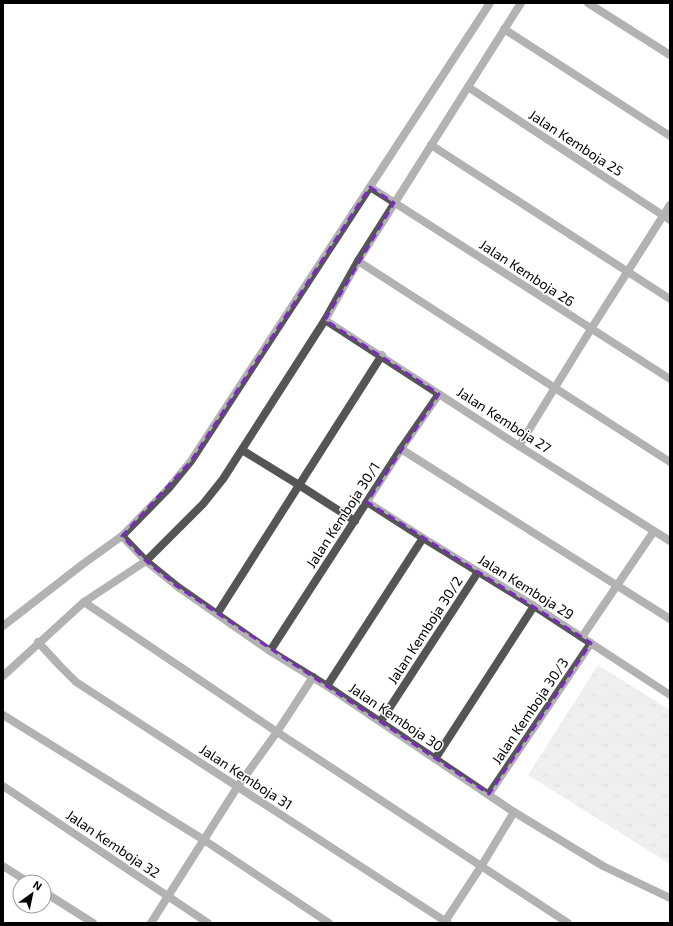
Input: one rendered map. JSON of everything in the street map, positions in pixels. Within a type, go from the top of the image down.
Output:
[{"type":"street","points":[[3,626],[82,564],[122,536],[169,488],[191,461],[490,3]]},
{"type":"street","points":[[3,676],[38,642],[84,602],[146,561],[202,504],[222,479],[325,320],[358,261],[521,3]]},
{"type":"street","points":[[588,3],[670,55]]},
{"type":"street","points":[[504,29],[670,136]]},
{"type":"street","name":"Jalan Kemboja 25","points":[[468,87],[667,218]]},
{"type":"street","points":[[431,145],[670,299]]},
{"type":"street","name":"Jalan Kemboja 26","points":[[370,187],[670,379]]},
{"type":"street","points":[[519,446],[627,271],[667,218],[670,205]]},
{"type":"street","points":[[358,261],[670,462]]},
{"type":"street","name":"Jalan Kemboja 27","points":[[325,320],[382,355],[519,446],[670,541]]},
{"type":"street","points":[[217,614],[382,355]]},
{"type":"street","name":"Jalan Kemboja 30/1","points":[[270,651],[401,449],[439,394]]},
{"type":"street","points":[[401,449],[670,619]]},
{"type":"street","points":[[242,450],[355,521]]},
{"type":"street","name":"Jalan Kemboja 29","points":[[367,502],[534,606],[670,694]]},
{"type":"street","points":[[582,637],[654,531]]},
{"type":"street","name":"Jalan Kemboja 30","points":[[122,536],[146,561],[178,587],[270,651],[381,721],[514,812],[603,866],[670,898]]},
{"type":"street","points":[[327,686],[423,538]]},
{"type":"street","name":"Jalan Kemboja 30/2","points":[[381,721],[478,572]]},
{"type":"street","points":[[84,602],[277,732],[482,865],[568,923]]},
{"type":"street","points":[[435,759],[534,606]]},
{"type":"street","name":"Jalan Kemboja 31","points":[[38,642],[76,682],[445,922]]},
{"type":"street","name":"Jalan Kemboja 30/3","points":[[489,794],[591,643]]},
{"type":"street","points":[[151,923],[238,786],[277,732],[313,677]]},
{"type":"street","points":[[3,715],[204,840],[329,923]]},
{"type":"street","name":"Jalan Kemboja 32","points":[[3,786],[208,923]]},
{"type":"street","points":[[445,922],[514,812]]},
{"type":"street","points":[[3,866],[16,874]]},
{"type":"street","points":[[52,897],[93,923]]},
{"type":"highlighted area","points":[[370,187],[394,203],[325,320],[439,394],[367,502],[591,643],[489,794],[178,587],[146,561],[122,536],[191,461]]},
{"type":"green space","points":[[598,665],[670,710],[670,864],[528,775]]}]
